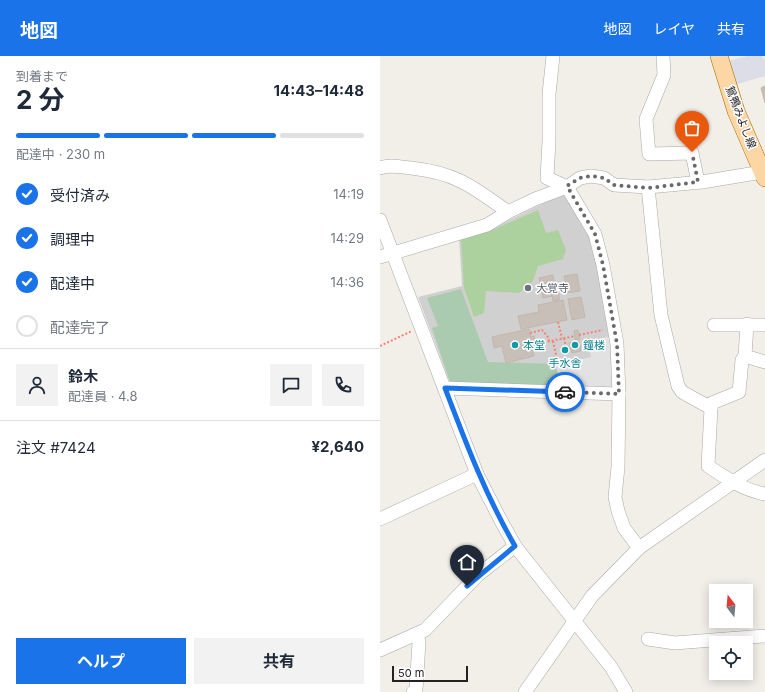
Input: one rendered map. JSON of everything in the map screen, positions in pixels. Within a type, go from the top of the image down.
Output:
[{"type":"main road","name":"鴛鴨みよし線","points":[[719,56],[736,111],[764,175]]},
{"type":"street","points":[[553,56],[549,94],[550,141],[547,178],[567,186],[595,234],[603,265],[617,344],[619,394],[618,467],[615,496],[624,528],[639,548]]},
{"type":"street","points":[[663,56],[664,75],[646,119],[649,154],[692,152],[698,182]]},
{"type":"street","points":[[380,168],[388,165],[427,170],[453,176],[471,186],[508,212]]},
{"type":"street","points":[[386,255],[487,225],[508,212],[567,186],[580,178],[591,176],[604,178],[614,185],[648,188],[764,175]]},
{"type":"street","points":[[648,188],[661,315],[678,386],[682,392],[711,408]]},
{"type":"street","points":[[380,220],[386,255],[421,327],[477,474],[500,519],[515,546],[618,676],[626,692]]},
{"type":"street","points":[[747,324],[739,392],[712,404],[708,466],[734,483],[753,492],[765,494]]},
{"type":"street","points":[[714,325],[765,325]]},
{"type":"street","points":[[744,356],[765,362]]},
{"type":"street","points":[[445,388],[619,394]]},
{"type":"street","points":[[525,692],[592,596],[639,548],[765,460]]},
{"type":"street","points":[[380,519],[477,474]]},
{"type":"street","points":[[380,650],[425,630],[478,575],[515,546]]},
{"type":"street","points":[[413,692],[416,690],[419,642],[417,634]]},
{"type":"street","points":[[648,639],[675,643],[765,636]]},
{"type":"path","points":[[558,322],[568,348]]},
{"type":"path","points":[[380,346],[421,327]]},
{"type":"path","points":[[579,335],[614,327]]},
{"type":"path","points":[[530,333],[542,330],[548,337],[549,341]]},
{"type":"path","points":[[536,344],[575,336]]},
{"type":"path","points":[[553,341],[558,364]]},
{"type":"shaded area","points":[[747,56],[762,56],[763,59],[765,59],[765,76],[731,86],[724,62]]},
{"type":"shaded area","name":"大覚寺","points":[[566,192],[590,237],[600,269],[613,347],[614,390],[450,383],[418,297],[462,286],[459,238],[497,226]]},
{"type":"shaded area","points":[[610,336],[613,389],[557,386],[558,373],[556,365],[591,357],[588,342]]},
{"type":"green space","points":[[538,210],[546,233],[558,230],[566,250],[563,259],[538,266],[533,281],[519,293],[486,291],[484,313],[474,317],[464,288],[461,239],[495,229]]},
{"type":"green space","points":[[461,289],[488,362],[555,364],[557,372],[556,386],[450,382],[432,328],[438,326],[427,298]]},
{"type":"building","points":[[765,86],[765,103],[761,88]]},
{"type":"building","points":[[577,274],[580,291],[567,293],[564,276]]},
{"type":"building","points":[[553,275],[554,282],[556,281],[559,300],[553,301],[552,296],[543,298],[539,278]]},
{"type":"building","points":[[581,297],[585,317],[572,320],[568,299]]},
{"type":"building","points":[[563,300],[567,320],[521,329],[518,316],[539,312],[538,305]]},
{"type":"building","name":"本堂","points":[[529,329],[531,337],[534,336],[537,350],[533,351],[534,356],[506,363],[502,346],[494,348],[492,337]]},
{"type":"building","points":[[578,330],[580,339],[575,340],[574,331]]},
{"type":"building","name":"鐘楼","points":[[579,341],[581,351],[572,353],[569,343]]},
{"type":"building","name":"手水舎","points":[[567,346],[568,351],[562,353],[561,348]]},
{"type":"way so far","points":[[565,392],[619,394],[617,344],[603,265],[595,234],[567,186],[580,178],[591,176],[604,178],[614,185],[648,188],[698,182],[692,152]]},
{"type":"place","name":"大覚寺","points":[[528,288]]},
{"type":"place","name":"本堂","points":[[515,345]]},
{"type":"place","name":"鐘楼","points":[[575,345]]},
{"type":"place","name":"手水舎","points":[[565,350]]},
{"type":"route","points":[[467,586],[478,575],[515,546],[477,474],[445,388],[565,392]]}]
